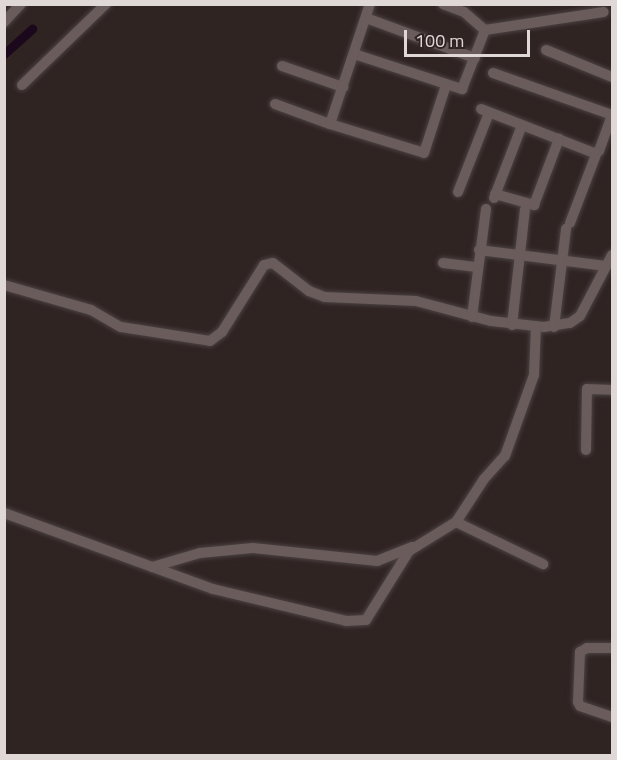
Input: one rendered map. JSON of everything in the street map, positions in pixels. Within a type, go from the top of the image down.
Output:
[{"type":"street","points":[[4,22],[21,4]]},
{"type":"street","points":[[22,85],[106,4]]},
{"type":"street","points":[[330,124],[370,4]]},
{"type":"street","points":[[443,4],[464,8],[485,30]]},
{"type":"street","points":[[485,30],[604,12]]},
{"type":"street","points":[[366,18],[475,58]]},
{"type":"street","points":[[354,54],[446,85],[465,86],[485,30]]},
{"type":"street","points":[[546,50],[612,77]]},
{"type":"street","points":[[282,66],[343,87]]},
{"type":"street","points":[[493,73],[612,115],[568,226],[554,327]]},
{"type":"street","points":[[274,104],[424,153],[446,85]]},
{"type":"street","points":[[458,192],[485,111],[597,152]]},
{"type":"street","points":[[522,125],[494,196],[534,205],[559,139]]},
{"type":"street","points":[[472,317],[486,209]]},
{"type":"street","points":[[512,325],[525,210]]},
{"type":"street","points":[[479,250],[606,266]]},
{"type":"street","points":[[4,285],[91,310],[121,327],[201,340],[219,337],[268,263],[277,265],[309,291],[325,297],[416,301],[472,317],[512,325],[554,327],[580,316],[612,255]]},
{"type":"street","points":[[443,263],[477,267]]},
{"type":"street","points":[[152,567],[200,553],[253,548],[377,561],[415,546],[456,522],[509,448],[534,375],[536,326]]},
{"type":"street","points":[[586,450],[587,389],[612,390]]},
{"type":"street","points":[[4,513],[213,589],[356,622],[366,620],[375,610],[415,546]]},
{"type":"street","points":[[456,522],[543,564]]},
{"type":"street","points":[[612,648],[587,648],[580,652],[578,702],[580,706],[612,717]]},
{"type":"waterway","points":[[4,54],[32,29]]}]
